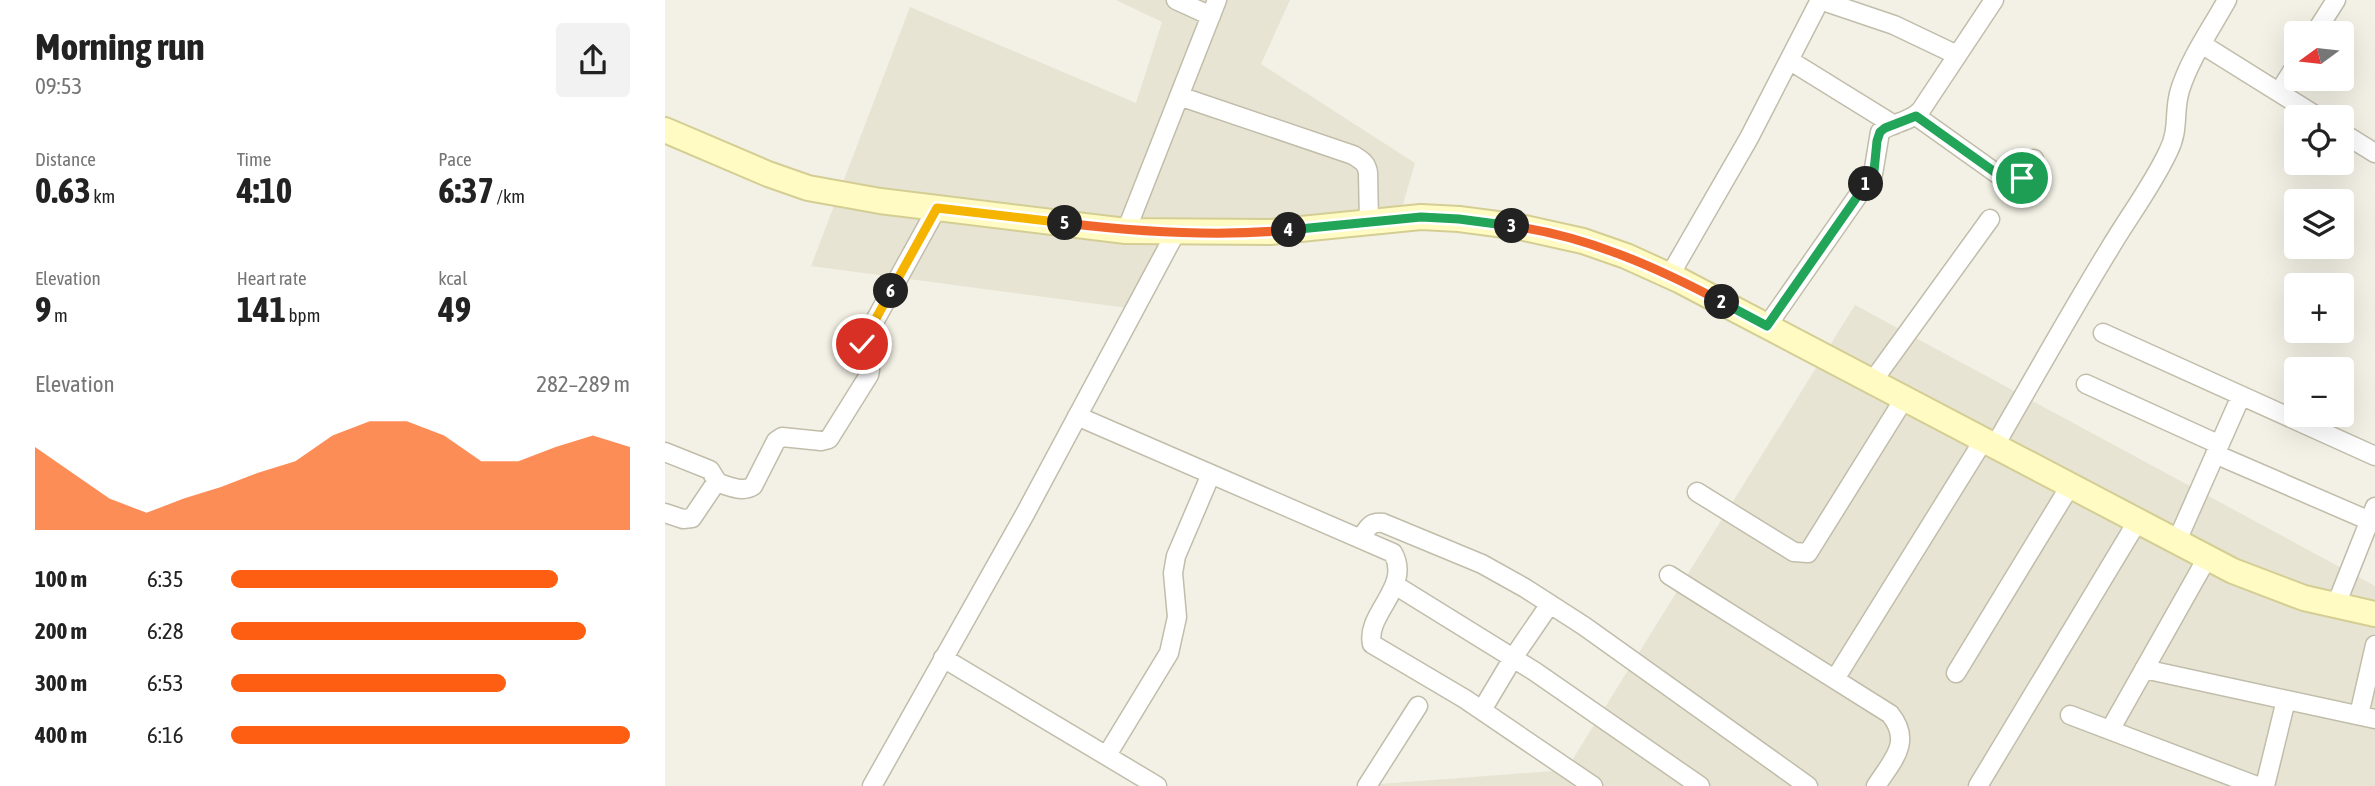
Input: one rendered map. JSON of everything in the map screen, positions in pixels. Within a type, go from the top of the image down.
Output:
[{"type":"street","points":[[1126,231],[1214,8],[1176,0]]},
{"type":"street","points":[[1669,275],[1749,138],[1820,0],[1895,25],[1957,55]]},
{"type":"street","points":[[1767,326],[1873,174],[1877,136],[1885,128],[1916,116],[1994,0]]},
{"type":"street","points":[[1835,679],[1989,444],[2139,204],[2176,135],[2179,93],[2185,75],[2227,0]]},
{"type":"street","points":[[2323,21],[2336,0]]},
{"type":"street","points":[[2203,45],[2299,105]]},
{"type":"street","points":[[1789,60],[1894,125]]},
{"type":"street","points":[[2279,92],[2284,84]]},
{"type":"street","points":[[1179,96],[1362,160],[1368,173],[1369,222]]},
{"type":"street","points":[[1916,116],[2010,183],[2019,181],[2034,159]]},
{"type":"street","points":[[665,130],[808,188],[937,208],[1126,231],[1270,232],[1421,217],[1520,227],[1583,241],[1669,275],[2207,558],[2272,588],[2375,614]]},
{"type":"street","points":[[2354,140],[2375,153]]},
{"type":"street","points":[[665,513],[683,519],[692,518],[711,486],[718,483],[744,490],[753,486],[776,441],[782,437],[821,441],[829,439],[869,375],[862,344],[937,208]]},
{"type":"street","points":[[1873,382],[1990,219]]},
{"type":"street","points":[[872,786],[1176,232]]},
{"type":"street","points":[[2103,333],[2375,456]]},
{"type":"street","points":[[2086,384],[2216,449],[2372,514],[2336,605]]},
{"type":"street","points":[[2176,543],[2241,396]]},
{"type":"street","points":[[1697,492],[1794,552],[1808,553],[1904,399]]},
{"type":"street","points":[[1077,416],[1392,553],[1398,569],[1395,585],[1371,632],[1372,644],[1482,710],[1593,786]]},
{"type":"street","points":[[665,452],[711,470],[718,483]]},
{"type":"street","points":[[1107,755],[1169,653],[1177,617],[1173,573],[1177,556],[1211,474]]},
{"type":"street","points":[[1956,673],[2070,486]]},
{"type":"street","points":[[1978,786],[2137,522]]},
{"type":"street","points":[[1361,538],[1371,523],[1383,523],[1482,564],[1550,604],[1808,786]]},
{"type":"street","points":[[2110,730],[2207,558]]},
{"type":"street","points":[[1669,575],[1890,714],[1899,725],[1901,737],[1898,752],[1876,786]]},
{"type":"street","points":[[1395,585],[1513,657],[1700,786]]},
{"type":"street","points":[[1482,710],[1513,657],[1550,604]]},
{"type":"street","points":[[2144,669],[2367,717],[2375,645]]},
{"type":"street","points":[[943,658],[1157,786]]},
{"type":"street","points":[[2265,786],[2286,699]]},
{"type":"street","points":[[1367,786],[1418,706]]},
{"type":"street","points":[[2070,715],[2257,786]]},
{"type":"shaded area","points":[[1116,0],[1290,0],[1261,64],[1415,163],[1397,225],[1171,223],[1135,309],[811,266],[910,7],[1136,103],[1162,22]]},
{"type":"shaded area","points":[[1855,305],[2375,586],[2375,786],[1353,786],[1566,770]]},
{"type":"route","points":[[862,344],[937,208],[1126,231],[1270,232],[1421,217],[1520,227],[1583,241],[1626,256],[1767,326],[1873,174],[1877,136],[1885,128],[1916,116],[2010,183],[2022,178]]}]
